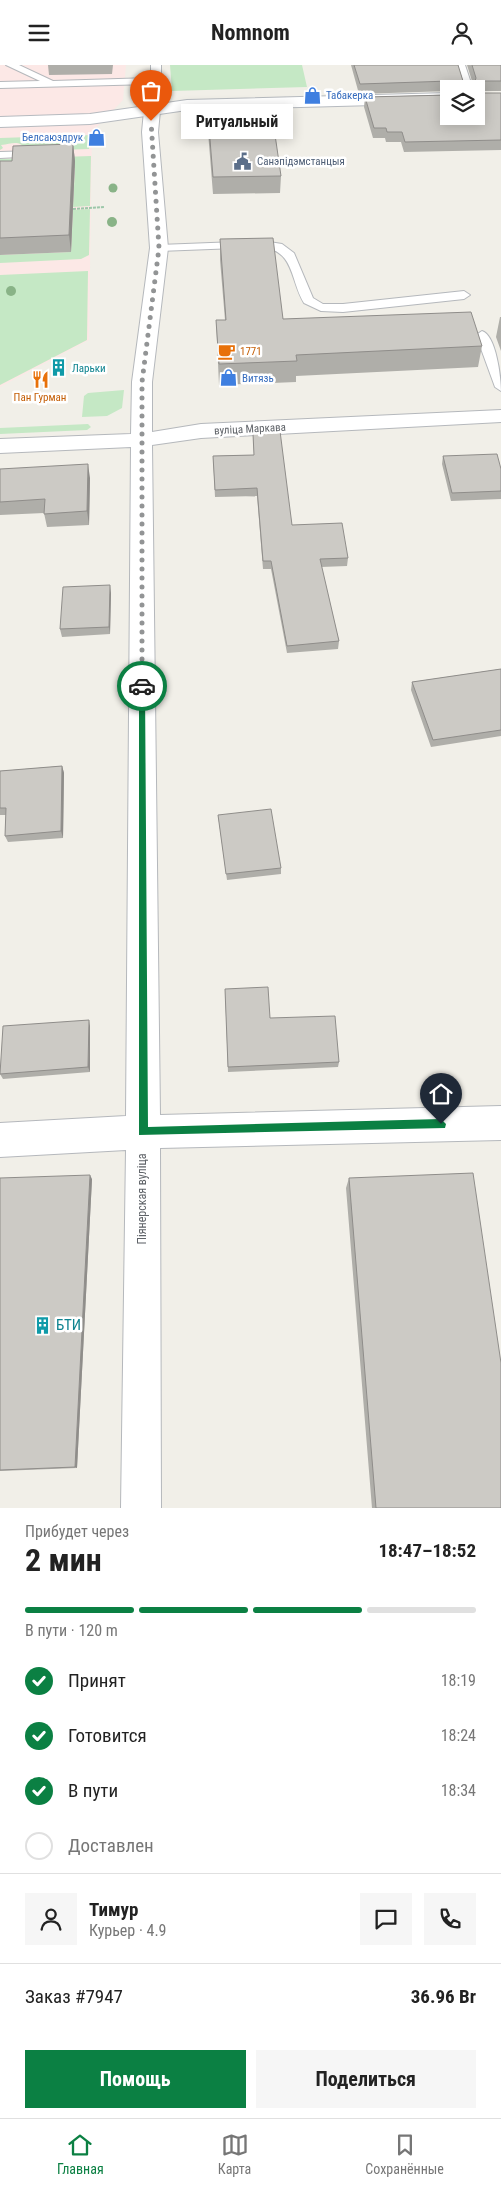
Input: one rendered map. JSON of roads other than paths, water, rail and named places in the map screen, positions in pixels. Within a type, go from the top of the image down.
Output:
[{"type":"street","points":[[0,122],[90,119],[188,105],[440,98]]},
{"type":"street","name":"Піянерская вуліца","points":[[141,1508],[143,1132],[141,440],[142,382],[159,248],[150,131],[152,111]]},
{"type":"street","name":"вуліца Маркава","points":[[0,446],[141,440],[201,431],[501,416]]},
{"type":"street","points":[[0,1140],[143,1132],[501,1123]]},
{"type":"lane","points":[[11,65],[56,84]]},
{"type":"lane","points":[[152,111],[156,99],[156,65]]},
{"type":"lane","points":[[460,65],[465,80]]},
{"type":"lane","points":[[0,85],[157,81]]},
{"type":"lane","points":[[0,155],[44,153]]},
{"type":"lane","points":[[159,248],[263,244],[278,246],[290,255],[308,300],[321,307],[343,308],[464,295]]},
{"type":"lane","points":[[482,335],[501,387]]},
{"type":"place","name":"Табакерка","points":[[312,95]]},
{"type":"place","name":"Ритуальный","points":[[151,121]]},
{"type":"place","name":"Белсаюздрук","points":[[97,137]]},
{"type":"place","name":"Санэпідэмстанцыя","points":[[243,161]]},
{"type":"place","name":"1771","points":[[226,351]]},
{"type":"place","name":"Ларьки","points":[[58,368]]},
{"type":"place","name":"Витязь","points":[[228,378]]},
{"type":"place","name":"Пан Гурман","points":[[40,379]]},
{"type":"place","name":"БТИ","points":[[42,1325]]}]
